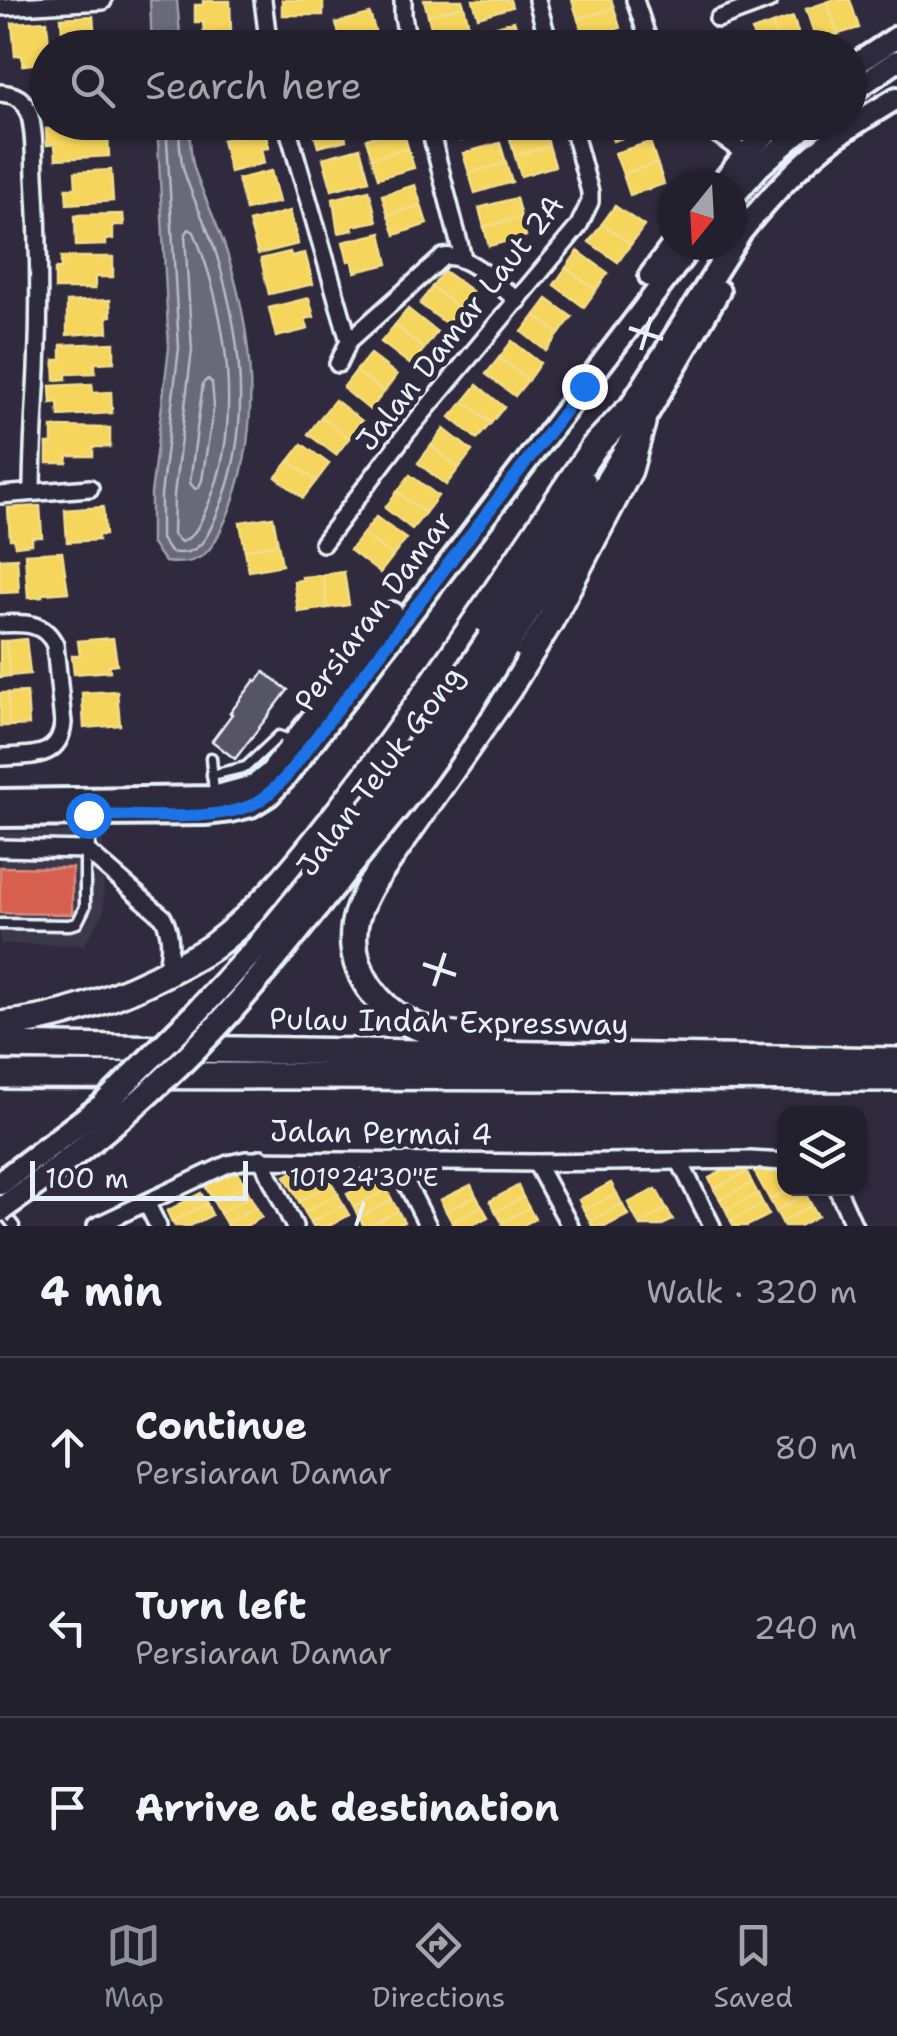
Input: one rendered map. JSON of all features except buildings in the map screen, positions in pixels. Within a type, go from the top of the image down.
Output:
[{"type":"main road","name":"Jalan Teluk Gong","points":[[0,1183],[102,1106],[258,946],[404,767],[498,642],[634,418]]},
{"type":"main road","points":[[0,1025],[32,1022],[122,995],[210,948],[245,918],[332,820],[396,736],[594,447],[634,418]]},
{"type":"main road","points":[[566,1056],[506,1042],[448,1036],[413,1025],[382,1004],[366,985],[354,952],[354,929],[370,886],[508,689],[550,620],[629,470],[634,418]]},
{"type":"main road","name":"Jalan Teluk Gong","points":[[0,1209],[52,1173],[129,1110],[217,1025],[420,778],[462,720],[498,642]]},
{"type":"main road","name":"Pulau Indah Expressway","points":[[0,1046],[897,1061]]},
{"type":"main road","points":[[810,1061],[897,1049]]},
{"type":"main road","name":"Pulau Indah Expressway","points":[[0,1075],[897,1078]]},
{"type":"street","points":[[263,0],[267,30]]},
{"type":"street","points":[[403,0],[406,30]]},
{"type":"street","points":[[537,0],[545,30]]},
{"type":"street","points":[[635,0],[645,30]]},
{"type":"street","points":[[718,19],[769,0]]},
{"type":"street","points":[[0,6],[104,2]]},
{"type":"street","points":[[867,57],[897,38]]},
{"type":"street","points":[[867,81],[897,61]]},
{"type":"street","points":[[0,93],[24,103],[30,120]]},
{"type":"street","name":"Jalan Teluk Gong","points":[[867,118],[897,98]]},
{"type":"street","points":[[32,140],[37,200],[37,349],[32,492]]},
{"type":"street","points":[[291,140],[349,341]]},
{"type":"street","points":[[433,140],[463,258]]},
{"type":"street","name":"Jalan Damar Laut 2A","points":[[322,543],[406,433],[578,227],[590,202],[576,140]]},
{"type":"street","points":[[725,140],[752,160]]},
{"type":"street","points":[[747,170],[766,140]]},
{"type":"street","points":[[739,170],[783,140]]},
{"type":"street","name":"Jalan Teluk Gong","points":[[634,418],[741,232],[802,165],[833,140]]},
{"type":"street","points":[[338,364],[349,341],[443,257],[463,258],[518,301]]},
{"type":"street","name":"Persiaran Damar","points":[[0,800],[214,797],[254,786],[270,773],[663,260]]},
{"type":"street","name":"Persiaran Damar","points":[[0,816],[205,814],[250,806],[269,795],[681,260]]},
{"type":"street","points":[[0,494],[90,488]]},
{"type":"street","points":[[0,624],[32,624],[50,634],[55,645],[64,723],[58,743],[50,750],[0,758]]},
{"type":"street","points":[[86,850],[88,815]]},
{"type":"street","points":[[0,848],[86,850],[162,917],[170,930],[166,973]]},
{"type":"street","points":[[261,1158],[294,1226]]},
{"type":"street","name":"Jalan Permai 4","points":[[96,1226],[228,1164],[261,1158],[777,1162]]},
{"type":"street","points":[[395,1161],[428,1226]]},
{"type":"street","points":[[680,1162],[712,1226]]},
{"type":"street","points":[[536,1163],[570,1226]]},
{"type":"street","points":[[841,1196],[854,1226]]},
{"type":"street","points":[[147,1204],[158,1226]]},
{"type":"lane","points":[[212,775],[246,767],[280,736],[294,742]]},
{"type":"lane","points":[[210,758],[214,797]]},
{"type":"lane","points":[[0,924],[78,923],[85,906],[86,850]]},
{"type":"lane","points":[[0,1209],[14,1226]]},
{"type":"shaded area","points":[[0,832],[103,832],[104,913],[84,945],[0,944]]},
{"type":"water","points":[[150,0],[177,0],[180,30],[151,30]]},
{"type":"water","points":[[158,140],[190,140],[194,168],[221,237],[243,314],[250,419],[238,486],[216,540],[197,559],[178,563],[165,562],[151,543],[151,494],[169,348]]},
{"type":"route","points":[[88,815],[205,814],[250,806],[269,795],[584,386]]}]
